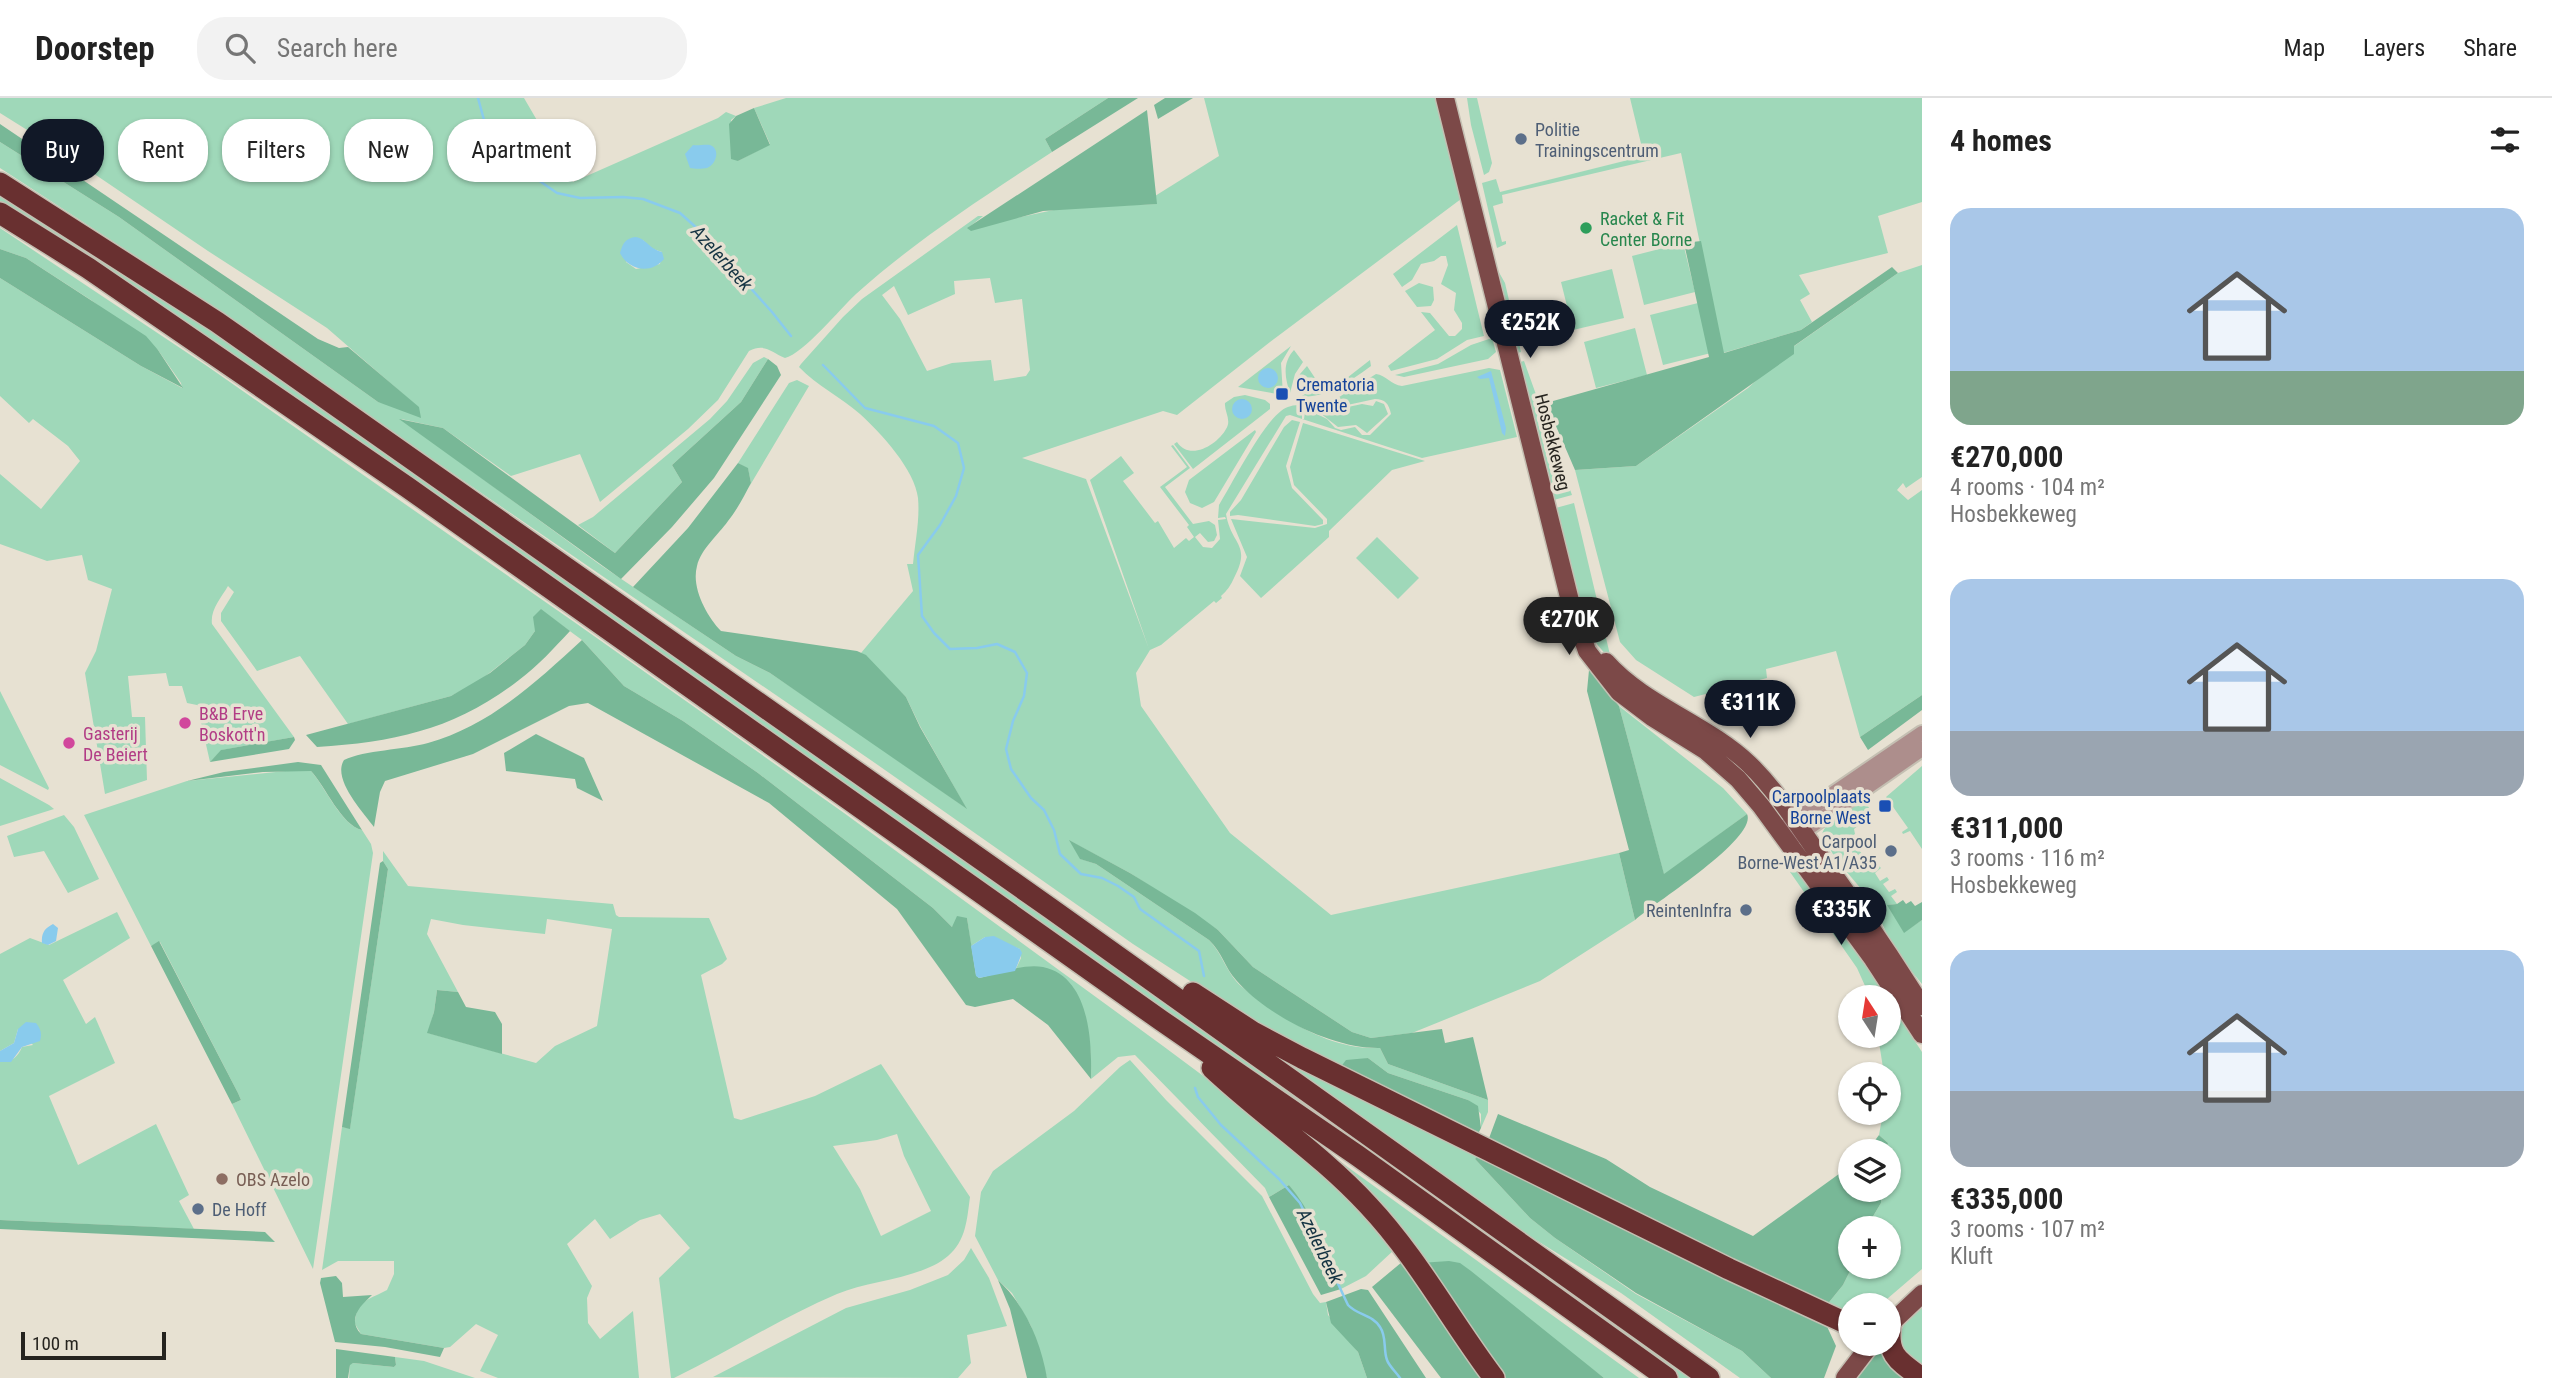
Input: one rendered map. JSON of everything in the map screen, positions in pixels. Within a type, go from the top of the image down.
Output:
[{"type":"highway","points":[[0,183],[217,322],[1050,908],[1709,1378]]},
{"type":"highway","points":[[0,213],[88,268],[407,488],[1358,1156],[1667,1378]]},
{"type":"highway","points":[[1050,908],[1097,927],[1253,1032],[1302,1058],[1729,1269],[1838,1319]]},
{"type":"highway","points":[[1163,1021],[1241,1095],[1321,1159],[1371,1208],[1421,1272],[1494,1378]]},
{"type":"highway","points":[[1894,1356],[1922,1378]]},
{"type":"main road","name":"Hosbekkeweg","points":[[1445,98],[1571,605],[1582,633],[1612,668],[1630,683],[1716,737],[1750,764],[1792,831]]},
{"type":"main road","points":[[1792,831],[1891,956],[1922,1006]]},
{"type":"main road","points":[[1792,831],[1922,1034]]},
{"type":"main road","points":[[1901,1304],[1922,1279]]},
{"type":"main road","points":[[1901,1310],[1922,1294]]},
{"type":"main road","points":[[1834,1378],[1849,1356]]},
{"type":"main road","points":[[1845,1378],[1862,1356]]},
{"type":"street","points":[[1792,831],[1860,783],[1922,733]]},
{"type":"street","points":[[1860,783],[1922,748]]},
{"type":"green space","points":[[0,98],[524,98],[536,119],[447,119],[447,182],[596,182],[596,172],[718,118],[726,112],[736,116],[731,120],[738,161],[770,144],[754,108],[786,98],[1108,98],[1045,139],[1052,152],[951,219],[879,274],[793,355],[785,358],[764,348],[749,351],[718,400],[688,429],[600,502],[580,454],[511,476],[443,428],[401,419],[599,564],[736,656],[770,673],[966,808],[906,697],[861,653],[913,591],[907,564],[913,564],[917,531],[916,487],[904,464],[878,431],[853,408],[806,374],[799,367],[801,364],[862,299],[978,216],[983,216],[968,228],[1063,208],[1156,204],[1155,196],[1219,156],[1204,98],[1440,98],[1440,117],[1461,199],[1177,415],[1163,411],[1022,458],[1086,479],[1149,649],[1090,480],[1121,456],[1134,473],[1123,481],[1155,523],[1158,521],[1174,548],[1186,538],[1189,541],[1194,537],[1187,527],[1189,525],[1160,487],[1187,467],[1171,446],[1173,445],[1190,468],[1165,487],[1193,524],[1209,521],[1215,525],[1217,535],[1214,541],[1208,542],[1200,533],[1195,537],[1203,547],[1212,548],[1220,539],[1218,520],[1226,519],[1218,518],[1219,505],[1257,441],[1281,411],[1290,406],[1302,405],[1302,419],[1286,416],[1226,514],[1241,551],[1239,567],[1232,583],[1216,603],[1214,601],[1161,645],[1150,650],[1136,673],[1141,706],[1230,833],[1331,915],[1619,853],[1635,920],[1540,981],[1412,1033],[1371,1038],[1352,1032],[1253,967],[1218,930],[1130,873],[1070,841],[1081,859],[1096,864],[1209,940],[1239,984],[1288,1020],[1332,1041],[1364,1048],[1380,1048],[1388,1064],[1488,1100],[1488,1112],[1481,1128],[1481,1114],[1468,1100],[1388,1073],[1368,1058],[1340,1068],[1258,1025],[1133,944],[875,763],[143,261],[22,182],[63,182],[119,217],[378,402],[418,407],[327,328],[104,181],[104,119],[21,119],[21,126],[0,113]],"holes":[[[643,240],[650,248],[662,252],[660,264],[636,269],[626,262]],[[990,278],[995,303],[1022,299],[1030,370],[1026,376],[994,381],[991,360],[952,363],[927,371],[900,319],[882,295],[894,286],[908,315],[955,294],[954,281]]]},
{"type":"green space","points":[[1108,98],[1138,98],[1052,152],[1045,139]]},
{"type":"green space","points":[[1165,98],[1193,98],[1158,119],[1154,105]]},
{"type":"green space","points":[[1467,98],[1477,98],[1492,163],[1489,172],[1484,175],[1471,125]]},
{"type":"green space","points":[[1630,98],[1922,98],[1922,202],[1878,216],[1888,253],[1799,275],[1810,294],[1800,300],[1812,322],[1801,330],[1723,353],[1681,153],[1502,195],[1503,203],[1493,206],[1502,242],[1506,241],[1506,244],[1497,248],[1482,183],[1496,179],[1500,192],[1644,156]]},
{"type":"green space","points":[[754,108],[770,145],[738,161],[731,159],[729,124],[736,116]]},
{"type":"green space","points":[[1147,110],[1157,204],[1043,211],[971,231],[967,228]]},
{"type":"green space","points":[[0,124],[21,138],[21,155],[0,142]]},
{"type":"green space","points":[[0,142],[21,155],[21,182],[0,168]]},
{"type":"green space","points":[[63,182],[86,182],[318,339],[339,348],[348,347],[419,407],[421,418],[378,402],[119,217]]},
{"type":"green space","points":[[0,190],[236,347],[600,600],[1697,1378],[1674,1378],[0,205]]},
{"type":"green space","points":[[1457,225],[1484,336],[1467,340],[1437,359],[1391,371],[1388,366],[1435,330],[1421,312],[1430,313],[1449,336],[1455,336],[1462,329],[1462,323],[1454,310],[1456,293],[1441,284],[1448,265],[1446,256],[1421,264],[1412,280],[1402,287],[1393,274]]},
{"type":"green space","points":[[0,228],[207,366],[577,624],[844,813],[1163,1046],[1253,1113],[1330,1179],[1394,1250],[1366,1276],[1341,1289],[1322,1239],[1289,1185],[1269,1197],[1265,1188],[1135,1055],[1118,1057],[1091,1079],[1088,1032],[1073,988],[1029,968],[1015,971],[1021,958],[1020,949],[985,937],[971,946],[967,918],[952,927],[933,908],[758,773],[683,721],[624,686],[582,640],[541,610],[535,631],[525,645],[478,682],[451,696],[348,724],[300,656],[257,671],[221,621],[221,613],[234,592],[228,586],[214,609],[212,624],[294,737],[222,750],[210,762],[197,705],[187,703],[182,686],[169,686],[166,673],[128,676],[132,717],[145,717],[147,780],[105,794],[85,673],[96,651],[112,589],[88,580],[82,555],[47,561],[0,544],[0,474],[41,509],[80,461],[68,446],[33,419],[29,423],[0,396],[0,278],[141,366],[182,388],[158,350],[91,300],[26,258],[0,249]]},
{"type":"green space","points":[[1701,241],[1724,353],[1801,330],[1892,267],[1898,273],[1794,346],[1794,354],[1636,466],[1575,470],[1546,403],[1709,357],[1684,243]]},
{"type":"green space","points":[[1683,243],[1695,292],[1644,305],[1632,256]]},
{"type":"green space","points":[[0,249],[26,258],[146,336],[183,388],[141,366],[0,278]]},
{"type":"green space","points":[[1492,260],[1505,283],[1521,352],[1514,354]]},
{"type":"green space","points":[[1922,265],[1922,477],[1906,488],[1903,483],[1897,490],[1908,500],[1922,490],[1922,695],[1860,737],[1836,651],[1766,669],[1767,678],[1694,697],[1636,660],[1620,642],[1575,470],[1636,466],[1748,388],[1793,347],[1898,273]]},
{"type":"green space","points":[[1612,269],[1624,318],[1573,330],[1561,282]]},
{"type":"green space","points":[[1419,283],[1433,287],[1434,300],[1431,306],[1417,307],[1405,291]]},
{"type":"green space","points":[[1698,303],[1711,353],[1663,365],[1650,315]]},
{"type":"green space","points":[[1635,328],[1647,375],[1596,388],[1584,342]]},
{"type":"green space","points":[[1492,338],[1496,352],[1488,359],[1404,377],[1395,375],[1438,364],[1471,345]]},
{"type":"green space","points":[[1291,346],[1281,363],[1283,395],[1238,387]]},
{"type":"green space","points":[[1294,350],[1303,362],[1295,374],[1290,393],[1286,371]]},
{"type":"green space","points":[[764,357],[768,359],[741,402],[672,465],[682,482],[615,553],[578,525],[593,517],[710,419],[727,401],[753,363]]},
{"type":"green space","points":[[768,359],[777,366],[781,375],[714,478],[672,527],[621,579],[399,419],[443,428],[615,553],[682,482],[672,465],[741,402]]},
{"type":"green space","points":[[1370,360],[1371,366],[1338,388],[1300,397],[1329,382],[1334,388]]},
{"type":"green space","points":[[1524,361],[1572,495],[1550,501],[1516,363]]},
{"type":"green space","points":[[1307,366],[1317,381],[1298,393],[1296,390],[1300,374]]},
{"type":"green space","points":[[1489,368],[1500,370],[1517,437],[1422,458],[1302,419],[1305,412],[1317,414],[1327,419],[1335,428],[1341,430],[1355,427],[1362,435],[1370,435],[1391,414],[1384,401],[1375,399],[1315,412],[1308,411],[1304,405],[1336,399],[1376,374],[1402,386]]},
{"type":"green space","points":[[797,380],[809,386],[749,487],[751,483],[748,469],[738,463],[789,383]]},
{"type":"green space","points":[[1245,395],[1265,400],[1270,404],[1270,409],[1193,469],[1174,444],[1177,442],[1189,451],[1210,445],[1228,426],[1225,403],[1234,397]]},
{"type":"green space","points":[[1376,401],[1384,404],[1388,414],[1367,433],[1356,425],[1338,427],[1320,413],[1362,404],[1373,406]]},
{"type":"green space","points":[[1292,420],[1300,422],[1286,466],[1292,488],[1323,520],[1323,524],[1315,526],[1230,516],[1284,427]]},
{"type":"green space","points":[[1303,423],[1425,461],[1392,470],[1329,531],[1329,537],[1261,598],[1240,576],[1247,557],[1231,519],[1315,528],[1327,524],[1327,519],[1294,485],[1290,467]]},
{"type":"green space","points":[[1255,430],[1214,502],[1202,508],[1190,503],[1185,492],[1189,480]]},
{"type":"green space","points":[[738,463],[748,468],[751,483],[734,512],[702,554],[697,566],[698,592],[710,618],[721,631],[857,651],[866,655],[906,697],[967,809],[770,673],[736,656],[633,587],[688,528]]},
{"type":"green space","points":[[1574,503],[1611,659],[1587,629],[1571,589],[1561,547],[1552,509]]},
{"type":"green space","points":[[1377,537],[1419,578],[1398,599],[1356,558]]},
{"type":"green space","points":[[541,609],[570,631],[526,675],[472,710],[424,730],[373,741],[317,747],[306,735],[451,696],[490,673],[525,645],[535,631],[533,617]]},
{"type":"green space","points":[[582,640],[624,686],[683,721],[758,773],[933,908],[952,927],[957,916],[967,918],[976,975],[979,978],[1028,966],[1043,967],[1059,973],[1079,997],[1085,1013],[1091,1047],[1091,1079],[1048,1025],[1013,999],[975,1007],[966,1005],[897,909],[769,803],[588,703],[569,706],[473,754],[385,781],[380,792],[374,827],[345,785],[341,768],[344,760],[362,754],[428,743],[472,726],[511,701]]},
{"type":"green space","points":[[1589,670],[1619,706],[1664,874],[1747,814],[1746,825],[1721,854],[1635,920],[1619,853],[1629,850],[1587,691]]},
{"type":"green space","points":[[0,691],[49,788],[48,790],[0,765]]},
{"type":"green space","points":[[1922,695],[1922,710],[1868,750],[1860,737]]},
{"type":"green space","points":[[1619,706],[1723,788],[1747,814],[1664,875]]},
{"type":"green space","points":[[536,734],[584,758],[603,801],[577,788],[575,779],[506,771],[504,753]]},
{"type":"green space","points":[[294,737],[289,749],[210,762],[221,750]]},
{"type":"green space","points":[[298,762],[321,765],[362,830],[347,821],[311,771],[263,772],[187,781],[224,772]]},
{"type":"green space","points":[[1922,766],[1922,849],[1910,831],[1903,834],[1908,828],[1886,797]]},
{"type":"green space","points":[[295,770],[311,771],[347,821],[362,830],[373,853],[313,1269],[232,1104],[241,1100],[238,1093],[160,942],[151,946],[84,815],[187,781]]},
{"type":"green space","points":[[0,778],[49,805],[54,809],[0,826]]},
{"type":"green space","points":[[1857,800],[1867,804],[1870,810],[1868,818],[1854,829],[1855,834],[1850,837],[1857,846],[1863,842],[1865,845],[1859,850],[1865,858],[1871,854],[1873,857],[1867,861],[1873,869],[1879,866],[1881,868],[1875,873],[1880,881],[1887,877],[1889,880],[1883,884],[1889,892],[1895,889],[1897,892],[1891,896],[1897,904],[1888,905],[1904,932],[1922,920],[1922,984],[1894,950],[1873,903],[1835,858],[1822,834],[1829,824]]},
{"type":"green space","points":[[64,815],[74,827],[99,879],[68,893],[44,851],[14,857],[7,836]]},
{"type":"green space","points":[[1069,840],[1195,913],[1218,930],[1253,967],[1352,1032],[1371,1038],[1442,1029],[1445,1043],[1473,1037],[1488,1100],[1388,1064],[1380,1048],[1342,1043],[1283,1018],[1236,980],[1209,940],[1096,864],[1080,859]]},
{"type":"green space","points":[[383,851],[408,886],[613,904],[619,917],[709,918],[727,959],[701,975],[734,1118],[741,1120],[815,1096],[881,1064],[970,1197],[965,1229],[959,1244],[937,1264],[837,1294],[674,1378],[671,1378],[659,1278],[690,1248],[660,1214],[640,1220],[610,1239],[595,1219],[567,1244],[592,1286],[587,1298],[588,1323],[600,1339],[633,1311],[639,1378],[498,1378],[480,1371],[498,1335],[476,1324],[450,1347],[444,1348],[361,1334],[355,1324],[358,1310],[365,1301],[387,1290],[394,1274],[394,1261],[338,1261],[322,1270],[342,1127],[350,1128],[388,869],[383,861]],"holes":[[[431,919],[545,934],[547,919],[612,929],[597,1026],[555,1046],[536,1063],[428,1033],[437,990],[458,992],[427,934]],[[897,1134],[904,1156],[931,1211],[881,1236],[860,1189],[833,1146],[877,1140]]]},
{"type":"green space","points":[[1781,859],[1798,866],[1880,985],[1865,985],[1857,968]]},
{"type":"green space","points":[[383,861],[388,869],[350,1129],[342,1127],[380,863]]},
{"type":"green space","points":[[1903,900],[1906,904],[1911,901],[1915,906],[1922,902],[1922,920],[1904,933],[1887,905]]},
{"type":"green space","points":[[117,912],[130,938],[63,980],[86,1024],[95,1017],[115,1063],[49,1096],[78,1165],[156,1124],[189,1195],[179,1201],[194,1229],[0,1220],[0,1062],[11,1060],[22,1047],[33,1045],[18,1029],[14,1043],[0,1051],[0,954],[30,938],[49,945]]},
{"type":"green space","points":[[159,941],[241,1100],[232,1104],[151,946]]},
{"type":"green space","points":[[437,990],[458,992],[466,1007],[495,1012],[502,1024],[502,1054],[427,1033]]},
{"type":"green space","points":[[1901,1020],[1922,1052],[1922,1269],[1894,1293],[1838,1293],[1838,1312],[1826,1306],[1846,1279],[1901,1279],[1901,1216],[1873,1216],[1881,1202],[1901,1202],[1901,1139],[1884,1139],[1879,1135],[1881,1125],[1901,1125],[1901,1062],[1882,1062],[1880,1048],[1901,1048]]},
{"type":"green space","points":[[1249,1037],[1480,1152],[1475,1159],[1530,1218],[1555,1238],[1636,1294],[1742,1351],[1771,1378],[1740,1378],[1621,1293],[1528,1235]]},
{"type":"green space","points":[[1368,1058],[1388,1073],[1468,1100],[1478,1106],[1481,1128],[1477,1136],[1340,1068],[1346,1060]]},
{"type":"green space","points":[[1130,1060],[1262,1196],[1313,1294],[1320,1303],[1326,1302],[1328,1315],[1358,1352],[1367,1378],[1047,1378],[1031,1326],[1012,1293],[998,1280],[975,1236],[981,1192],[993,1171],[1074,1111]]},
{"type":"green space","points":[[1262,1105],[1639,1378],[1604,1378],[1560,1345],[1420,1263]]},
{"type":"green space","points":[[1498,1114],[1606,1159],[1650,1187],[1753,1236],[1838,1175],[1838,1202],[1881,1203],[1873,1216],[1838,1216],[1838,1279],[1846,1279],[1826,1306],[1488,1141]]},
{"type":"green space","points":[[1480,1152],[1824,1320],[1836,1346],[1824,1378],[1771,1378],[1742,1351],[1636,1293],[1530,1218],[1475,1159]]},
{"type":"green space","points":[[1289,1185],[1313,1221],[1341,1289],[1321,1295],[1269,1197]]},
{"type":"green space","points":[[0,1220],[265,1232],[275,1242],[0,1229]]},
{"type":"green space","points":[[971,1248],[989,1278],[1007,1326],[967,1335],[971,1363],[958,1378],[713,1377],[846,1308],[910,1290],[948,1275],[964,1260]]},
{"type":"green space","points":[[1402,1262],[1480,1378],[1441,1378],[1372,1287]]},
{"type":"green space","points":[[1420,1263],[1460,1263],[1471,1271],[1604,1378],[1496,1378]]},
{"type":"green space","points":[[336,1276],[342,1283],[343,1297],[372,1295],[355,1318],[361,1334],[444,1348],[440,1357],[385,1347],[335,1342],[320,1283],[321,1278]]},
{"type":"green space","points":[[998,1280],[1016,1301],[1030,1325],[1041,1351],[1047,1378],[1027,1378],[1010,1309]]},
{"type":"green space","points":[[1361,1289],[1368,1290],[1426,1378],[1367,1378],[1358,1352],[1331,1323],[1326,1302]]},
{"type":"green space","points":[[1922,1304],[1922,1369],[1901,1344],[1902,1330]]},
{"type":"green space","points":[[336,1349],[395,1357],[396,1365],[353,1363],[350,1365],[348,1378],[336,1378]]},
{"type":"green space","points":[[1869,1356],[1885,1356],[1911,1378],[1852,1378]]},
{"type":"green space","points":[[395,1357],[424,1361],[475,1378],[349,1378],[350,1364],[394,1367]]},
{"type":"water","points":[[693,145],[713,147],[716,157],[713,164],[703,169],[690,168],[685,154]]},
{"type":"water","points":[[635,237],[662,252],[664,259],[646,269],[628,263],[620,253],[625,242]]},
{"type":"water","points":[[1268,368],[1275,371],[1278,378],[1275,385],[1268,388],[1261,385],[1258,378],[1261,371]]},
{"type":"water","points":[[1491,371],[1506,428],[1505,436],[1489,378],[1477,377]]},
{"type":"water","points":[[1242,399],[1249,402],[1252,409],[1249,416],[1242,419],[1235,416],[1232,409],[1235,402]]},
{"type":"water","points":[[53,924],[58,928],[56,941],[48,945],[42,943],[44,931]]},
{"type":"water","points":[[994,936],[1020,949],[1022,953],[1015,971],[979,978],[976,976],[971,946],[985,937]]},
{"type":"water","points":[[26,1022],[38,1025],[41,1032],[40,1041],[22,1047],[11,1062],[0,1062],[0,1051],[14,1043],[18,1029]]},
{"type":"waterway","name":"Azelerbeek","points":[[478,98],[487,131],[517,157],[531,175],[557,193],[580,198],[643,199],[680,213],[699,230],[791,336]]},
{"type":"waterway","name":"Azelerbeek","points":[[823,365],[865,408],[934,426],[958,443],[964,468],[956,496],[940,525],[918,555],[922,616],[950,649],[997,644],[1015,652],[1027,673],[1024,696],[1013,721],[1006,749],[1011,769],[1031,798],[1044,810],[1054,830],[1060,854],[1081,874],[1102,878],[1134,897],[1140,909],[1199,951],[1204,976]]},
{"type":"waterway","name":"Azelerbeek","points":[[1195,1088],[1198,1097],[1221,1125],[1279,1179],[1300,1203],[1348,1305],[1380,1327],[1387,1360],[1400,1378]]},
{"type":"place","name":"Politie Trainingscentrum","points":[[1521,139]]},
{"type":"place","name":"Racket & Fit Center Borne","points":[[1586,228]]},
{"type":"place","name":"Crematoria Twente","points":[[1282,394]]},
{"type":"place","name":"B&B Erve Boskott'n","points":[[185,723]]},
{"type":"place","name":"Gasterij De Beiert","points":[[69,743]]},
{"type":"place","name":"Carpoolplaats Borne West","points":[[1885,806]]},
{"type":"place","name":"Carpool Borne-West A1/A35","points":[[1891,851]]},
{"type":"place","name":"ReintenInfra","points":[[1746,910]]},
{"type":"place","name":"OBS Azelo","points":[[222,1179]]},
{"type":"place","name":"De Hoff","points":[[198,1209]]}]
